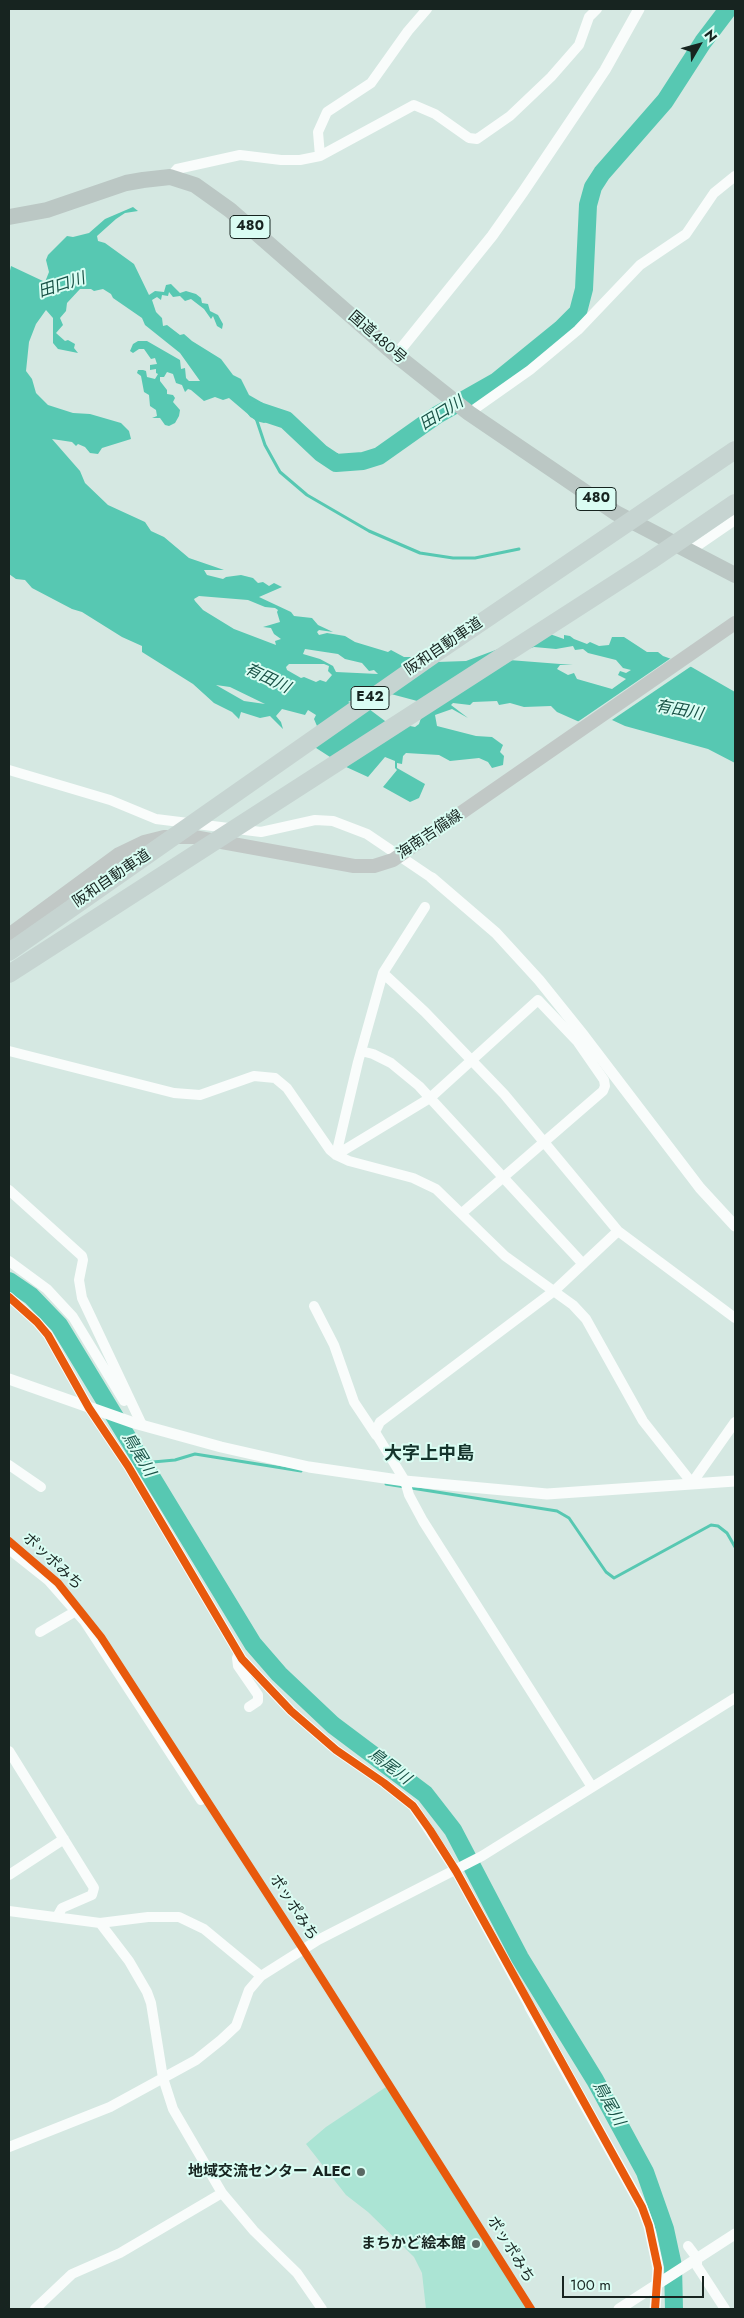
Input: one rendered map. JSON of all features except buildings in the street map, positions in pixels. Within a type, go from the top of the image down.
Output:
[{"type":"highway","name":"国道480号","points":[[9,217],[47,210],[126,183],[170,177],[195,185],[230,210],[396,355],[467,411],[616,513],[735,575]]},
{"type":"highway","name":"阪和自動車道","points":[[9,952],[439,651],[735,450]]},
{"type":"highway","name":"阪和自動車道","points":[[9,974],[600,593],[735,503]]},
{"type":"main road","name":"海南吉備線","points":[[9,934],[120,854],[144,842],[164,837],[194,837],[354,866],[383,864],[406,853],[735,623]]},
{"type":"street","points":[[320,156],[318,132],[327,112],[371,83],[408,30],[427,9]]},
{"type":"street","points":[[170,177],[177,169],[240,155],[281,160],[320,156],[414,105],[435,114],[469,138],[477,139],[510,116],[551,77],[579,45],[589,17],[598,9]]},
{"type":"street","points":[[396,355],[492,236],[523,192],[605,70],[639,9]]},
{"type":"street","points":[[467,411],[530,370],[578,330],[640,265],[686,234],[714,193],[735,176]]},
{"type":"street","points":[[690,551],[735,520]]},
{"type":"street","points":[[9,770],[110,800],[156,819],[261,832],[314,820],[333,821],[367,834],[406,853],[496,933],[539,980],[580,1038],[700,1188],[735,1226]]},
{"type":"street","points":[[336,1155],[361,1052],[383,973],[425,906]]},
{"type":"street","points":[[383,973],[472,1060],[544,1142],[618,1231],[735,1318]]},
{"type":"street","points":[[336,1155],[430,1098],[538,1000],[580,1038],[604,1080],[605,1086],[598,1096],[462,1213]]},
{"type":"street","points":[[9,1051],[102,1076],[181,1094],[208,1094],[254,1076],[268,1076],[287,1088],[330,1150],[336,1155],[349,1161],[422,1181],[436,1189],[505,1256],[554,1291],[586,1319],[643,1421],[692,1483]]},
{"type":"street","points":[[361,1052],[383,1058],[398,1068],[430,1098],[583,1264]]},
{"type":"street","points":[[9,1190],[82,1256],[79,1280],[82,1298],[138,1424]]},
{"type":"street","points":[[377,1437],[376,1427],[380,1422],[554,1291],[618,1231]]},
{"type":"street","points":[[9,1261],[47,1289],[74,1317],[138,1424]]},
{"type":"street","points":[[9,1297],[43,1328],[128,1466],[239,1654],[257,1677],[291,1711],[336,1750],[384,1783],[413,1806],[458,1870],[530,2007],[642,2208],[662,2282],[655,2309]]},
{"type":"street","points":[[314,1306],[330,1337],[354,1402],[406,1481],[409,1495],[423,1520],[592,1787]]},
{"type":"street","points":[[10,1383],[138,1424],[221,1447],[309,1466],[406,1481],[547,1494],[692,1483],[734,1482]]},
{"type":"street","points":[[692,1483],[735,1422]]},
{"type":"street","points":[[9,1465],[41,1487]]},
{"type":"street","points":[[9,1549],[48,1580],[76,1611],[126,1682],[202,1800]]},
{"type":"street","points":[[40,1632],[76,1611]]},
{"type":"street","points":[[239,1654],[237,1658],[238,1666],[258,1695],[258,1701],[249,1707]]},
{"type":"street","points":[[9,2147],[110,2107],[196,2060],[236,2026],[249,1990],[261,1976],[318,1940],[458,1870],[482,1856],[735,1698]]},
{"type":"street","points":[[9,1751],[94,1891],[88,1897],[62,1908],[57,1917]]},
{"type":"street","points":[[9,1875],[64,1839]]},
{"type":"street","points":[[9,1911],[100,1923],[148,1917],[179,1917],[204,1929],[261,1976]]},
{"type":"street","points":[[100,1923],[129,1961],[147,1992],[151,2003],[163,2078],[173,2109],[222,2193],[254,2231],[297,2273],[322,2309]]},
{"type":"street","points":[[35,2309],[72,2274],[120,2252],[222,2193]]},
{"type":"street","points":[[619,2309],[735,2234]]},
{"type":"street","points":[[688,2246],[697,2266],[725,2309]]},
{"type":"shaded area","points":[[386,2087],[527,2309],[426,2309],[422,2273],[414,2257],[368,2212],[346,2195],[306,2144],[326,2127]]},
{"type":"water","name":"有田川","points":[[133,207],[138,211],[125,213],[116,219],[97,236],[98,241],[105,243],[134,264],[149,295],[155,291],[164,292],[166,285],[171,284],[180,293],[186,291],[196,294],[201,298],[202,303],[208,304],[210,311],[218,315],[223,324],[222,329],[217,326],[213,316],[211,319],[204,309],[191,299],[185,301],[180,296],[173,297],[169,292],[168,296],[162,295],[161,300],[157,297],[152,300],[156,312],[162,318],[163,326],[167,325],[180,335],[184,334],[221,359],[233,375],[241,379],[249,395],[263,403],[262,407],[265,409],[270,406],[280,413],[273,420],[264,423],[256,421],[229,398],[223,400],[215,397],[204,401],[191,390],[188,389],[185,392],[182,385],[176,383],[173,374],[167,372],[164,377],[160,377],[160,381],[167,390],[167,394],[173,395],[175,398],[173,402],[180,410],[179,416],[175,423],[169,426],[165,425],[160,418],[152,418],[157,416],[156,410],[150,406],[149,395],[144,392],[141,376],[137,373],[138,370],[146,371],[147,377],[155,379],[158,374],[156,369],[150,370],[150,365],[157,364],[155,358],[151,359],[144,349],[139,349],[133,353],[130,351],[133,344],[138,341],[147,341],[180,360],[181,369],[185,368],[186,378],[189,381],[200,381],[180,353],[145,325],[142,318],[113,298],[111,294],[103,289],[94,291],[91,289],[80,289],[67,303],[66,311],[60,318],[63,325],[56,333],[65,341],[68,340],[75,344],[74,348],[78,353],[58,349],[53,343],[53,318],[46,310],[36,324],[29,342],[26,371],[32,379],[36,393],[48,405],[73,413],[90,414],[121,423],[129,431],[131,439],[102,448],[98,454],[90,453],[85,447],[78,444],[76,446],[72,442],[52,439],[80,471],[85,483],[108,505],[145,522],[151,531],[164,537],[189,558],[224,570],[204,570],[207,575],[223,579],[241,575],[253,578],[258,583],[263,582],[269,586],[274,583],[282,587],[259,597],[291,612],[294,616],[312,618],[318,625],[333,632],[319,630],[317,632],[319,635],[327,633],[345,636],[355,642],[388,652],[391,650],[404,657],[418,657],[437,662],[466,661],[544,632],[564,639],[564,635],[570,636],[587,644],[590,642],[599,646],[609,645],[612,637],[624,637],[647,652],[658,652],[663,656],[688,665],[735,692],[735,763],[708,749],[625,726],[612,720],[584,724],[557,712],[551,706],[524,707],[510,703],[499,705],[497,701],[473,702],[470,705],[453,703],[451,705],[468,718],[452,709],[435,715],[437,726],[476,736],[492,737],[503,745],[500,752],[504,756],[503,765],[492,768],[488,762],[479,758],[450,761],[439,755],[406,753],[403,756],[402,764],[397,763],[397,768],[425,784],[419,798],[410,802],[383,787],[397,770],[395,768],[395,761],[385,757],[368,777],[344,766],[313,746],[317,726],[314,719],[316,715],[308,710],[305,715],[282,709],[276,716],[281,722],[283,729],[270,716],[260,718],[241,712],[239,719],[232,712],[214,703],[193,684],[142,652],[142,646],[122,637],[82,612],[72,609],[32,588],[25,580],[16,579],[9,574],[9,275],[11,266],[45,282],[49,272],[46,260],[48,255],[67,236],[73,237],[89,233],[105,219]],"holes":[[[199,596],[248,600],[265,607],[275,608],[278,610],[280,622],[263,627],[271,628],[274,634],[281,639],[275,641],[276,645],[234,629],[203,610],[194,599]],[[573,646],[575,650],[583,649],[588,653],[616,660],[623,668],[631,670],[626,673],[620,671],[618,675],[626,679],[612,689],[577,679],[574,673],[568,675],[557,669],[560,665],[573,665],[509,660],[522,651],[534,647],[556,649]],[[305,649],[338,654],[345,659],[362,663],[369,671],[374,670],[378,674],[336,672],[333,666],[320,659],[303,654]],[[289,664],[324,664],[329,666],[328,671],[332,675],[326,682],[320,680],[316,682],[304,677],[301,678],[287,670],[286,667]],[[216,685],[230,687],[265,704],[244,701]],[[391,694],[421,702],[422,715],[419,724],[415,727],[385,721],[369,709],[348,702],[356,698],[365,699]]]},
{"type":"pier","points":[[674,656],[693,665],[609,722],[584,726],[576,723]]},
{"type":"waterway","name":"田口川","points":[[256,410],[286,420],[321,453],[336,463],[363,461],[379,456],[437,415],[497,381],[561,329],[578,312],[584,289],[588,205],[593,187],[602,173],[665,101],[703,42],[728,9]]},
{"type":"waterway","points":[[256,418],[265,445],[280,472],[307,495],[369,531],[420,553],[453,558],[475,558],[519,549]]},
{"type":"waterway","name":"鳥尾川","points":[[9,1281],[31,1296],[59,1325],[253,1644],[279,1674],[333,1725],[425,1794],[453,1830],[520,1958],[595,2080],[645,2172],[665,2229],[673,2266],[674,2309]]},
{"type":"waterway","points":[[145,1467],[153,1462],[175,1460],[195,1454],[301,1471]]},
{"type":"waterway","points":[[386,1484],[557,1511],[569,1518],[606,1572],[614,1578],[711,1525],[718,1526],[727,1533],[735,1547]]},
{"type":"cycle path","points":[[9,1297],[37,1322],[48,1335],[89,1408],[128,1466],[242,1659],[291,1711],[336,1750],[384,1783],[413,1806],[430,1830],[456,1871],[642,2207],[649,2226],[658,2268],[655,2309]]},
{"type":"cycle path","name":"ポッポみち","points":[[9,1541],[58,1583],[101,1637],[303,1949],[531,2309]]},
{"type":"place","name":"地域交流センター ALEC","points":[[361,2172]]},
{"type":"place","name":"まちかど絵本館","points":[[476,2244]]},
{"type":"district","name":"大字上中島","points":[[429,1455]]}]
